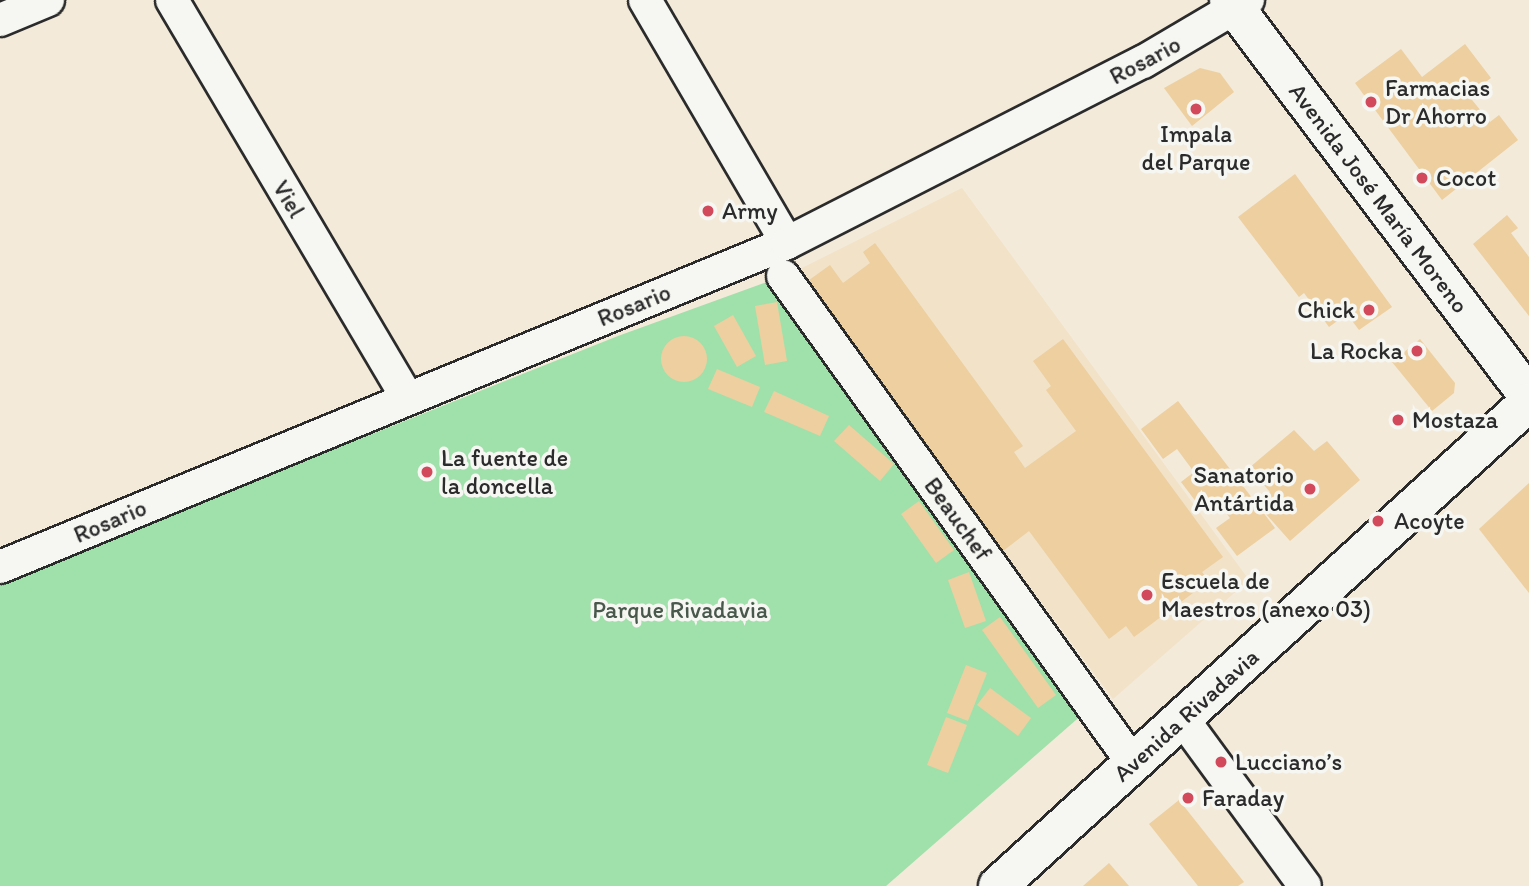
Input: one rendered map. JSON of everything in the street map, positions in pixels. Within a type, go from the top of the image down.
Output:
[{"type":"main road","name":"Avenida José María Moreno","points":[[1238,3],[1529,396]]},
{"type":"main road","name":"Avenida Rivadavia","points":[[1016,880],[1133,763],[1529,402]]},
{"type":"street","points":[[0,20],[48,0]]},
{"type":"street","name":"Viel","points":[[172,0],[407,397]]},
{"type":"street","points":[[645,0],[787,243]]},
{"type":"street","name":"Rosario","points":[[0,567],[407,397],[787,243],[1143,62],[1238,3]]},
{"type":"street","name":"Beauchef","points":[[783,276],[1133,763]]},
{"type":"street","points":[[1182,719],[1305,886]]},
{"type":"shaded area","points":[[962,188],[1249,580],[1113,699],[796,271]]},
{"type":"green space","name":"Parque Rivadavia","points":[[783,276],[1092,706],[886,886],[0,886],[0,582],[618,336]]},
{"type":"building","points":[[1465,44],[1491,78],[1468,95],[1490,122],[1499,115],[1518,140],[1442,200],[1355,83],[1401,49],[1422,77]]},
{"type":"building","name":"Impala del Parque","points":[[1200,68],[1220,73],[1234,92],[1192,126],[1164,88]]},
{"type":"building","points":[[1295,174],[1392,307],[1359,330],[1347,314],[1329,327],[1304,293],[1299,297],[1238,217]]},
{"type":"building","points":[[1507,215],[1518,228],[1511,233],[1529,257],[1529,316],[1473,244]]},
{"type":"building","points":[[875,243],[1023,446],[1014,452],[1025,468],[1076,431],[1046,390],[1051,386],[1033,361],[1063,339],[1223,557],[1202,572],[1209,581],[1134,637],[1126,626],[1109,639],[1029,531],[1003,551],[805,283],[830,265],[843,283],[870,263],[863,252]]},
{"type":"building","points":[[777,302],[787,361],[765,365],[755,306]]},
{"type":"building","points":[[733,315],[756,356],[737,367],[714,326]]},
{"type":"building","points":[[684,336],[701,342],[707,359],[701,376],[684,382],[667,376],[661,359],[667,342]]},
{"type":"building","points":[[1420,339],[1455,383],[1454,393],[1432,411],[1392,362]]},
{"type":"building","points":[[717,369],[760,387],[752,407],[708,389]]},
{"type":"building","points":[[774,391],[829,416],[820,436],[764,412]]},
{"type":"building","points":[[1178,401],[1275,528],[1237,556],[1216,528],[1230,518],[1214,497],[1200,507],[1181,482],[1194,472],[1177,449],[1163,459],[1141,429]]},
{"type":"building","points":[[849,425],[894,464],[880,481],[834,441]]},
{"type":"building","points":[[1294,430],[1314,451],[1327,441],[1360,480],[1290,541],[1257,504],[1270,492],[1249,468]]},
{"type":"building","points":[[1529,483],[1529,593],[1479,529]]},
{"type":"building","points":[[919,501],[954,550],[936,563],[901,514]]},
{"type":"building","points":[[969,572],[986,621],[965,628],[948,580]]},
{"type":"building","points":[[1000,617],[1056,695],[1038,708],[982,630]]},
{"type":"building","points":[[966,665],[987,673],[968,721],[947,713]]},
{"type":"building","points":[[990,688],[1031,718],[1018,736],[977,705]]},
{"type":"building","points":[[946,717],[967,725],[948,773],[927,765]]},
{"type":"building","points":[[1179,800],[1244,882],[1238,886],[1198,886],[1149,824]]},
{"type":"building","points":[[1109,863],[1129,886],[1083,886]]},
{"type":"place","name":"Farmacias Dr Ahorro","points":[[1371,102]]},
{"type":"place","name":"Impala del Parque","points":[[1196,109]]},
{"type":"place","name":"Cocot","points":[[1422,178]]},
{"type":"place","name":"Army","points":[[708,211]]},
{"type":"place","name":"Chick","points":[[1369,310]]},
{"type":"place","name":"La Rocka","points":[[1417,351]]},
{"type":"place","name":"Mostaza","points":[[1398,420]]},
{"type":"place","name":"La fuente de la doncella","points":[[427,472]]},
{"type":"place","name":"Sanatorio Antártida","points":[[1310,489]]},
{"type":"place","name":"Acoyte","points":[[1378,521]]},
{"type":"place","name":"Escuela de Maestros (anexo 03)","points":[[1147,595]]},
{"type":"place","name":"Lucciano’s","points":[[1221,762]]},
{"type":"place","name":"Faraday","points":[[1188,798]]}]
